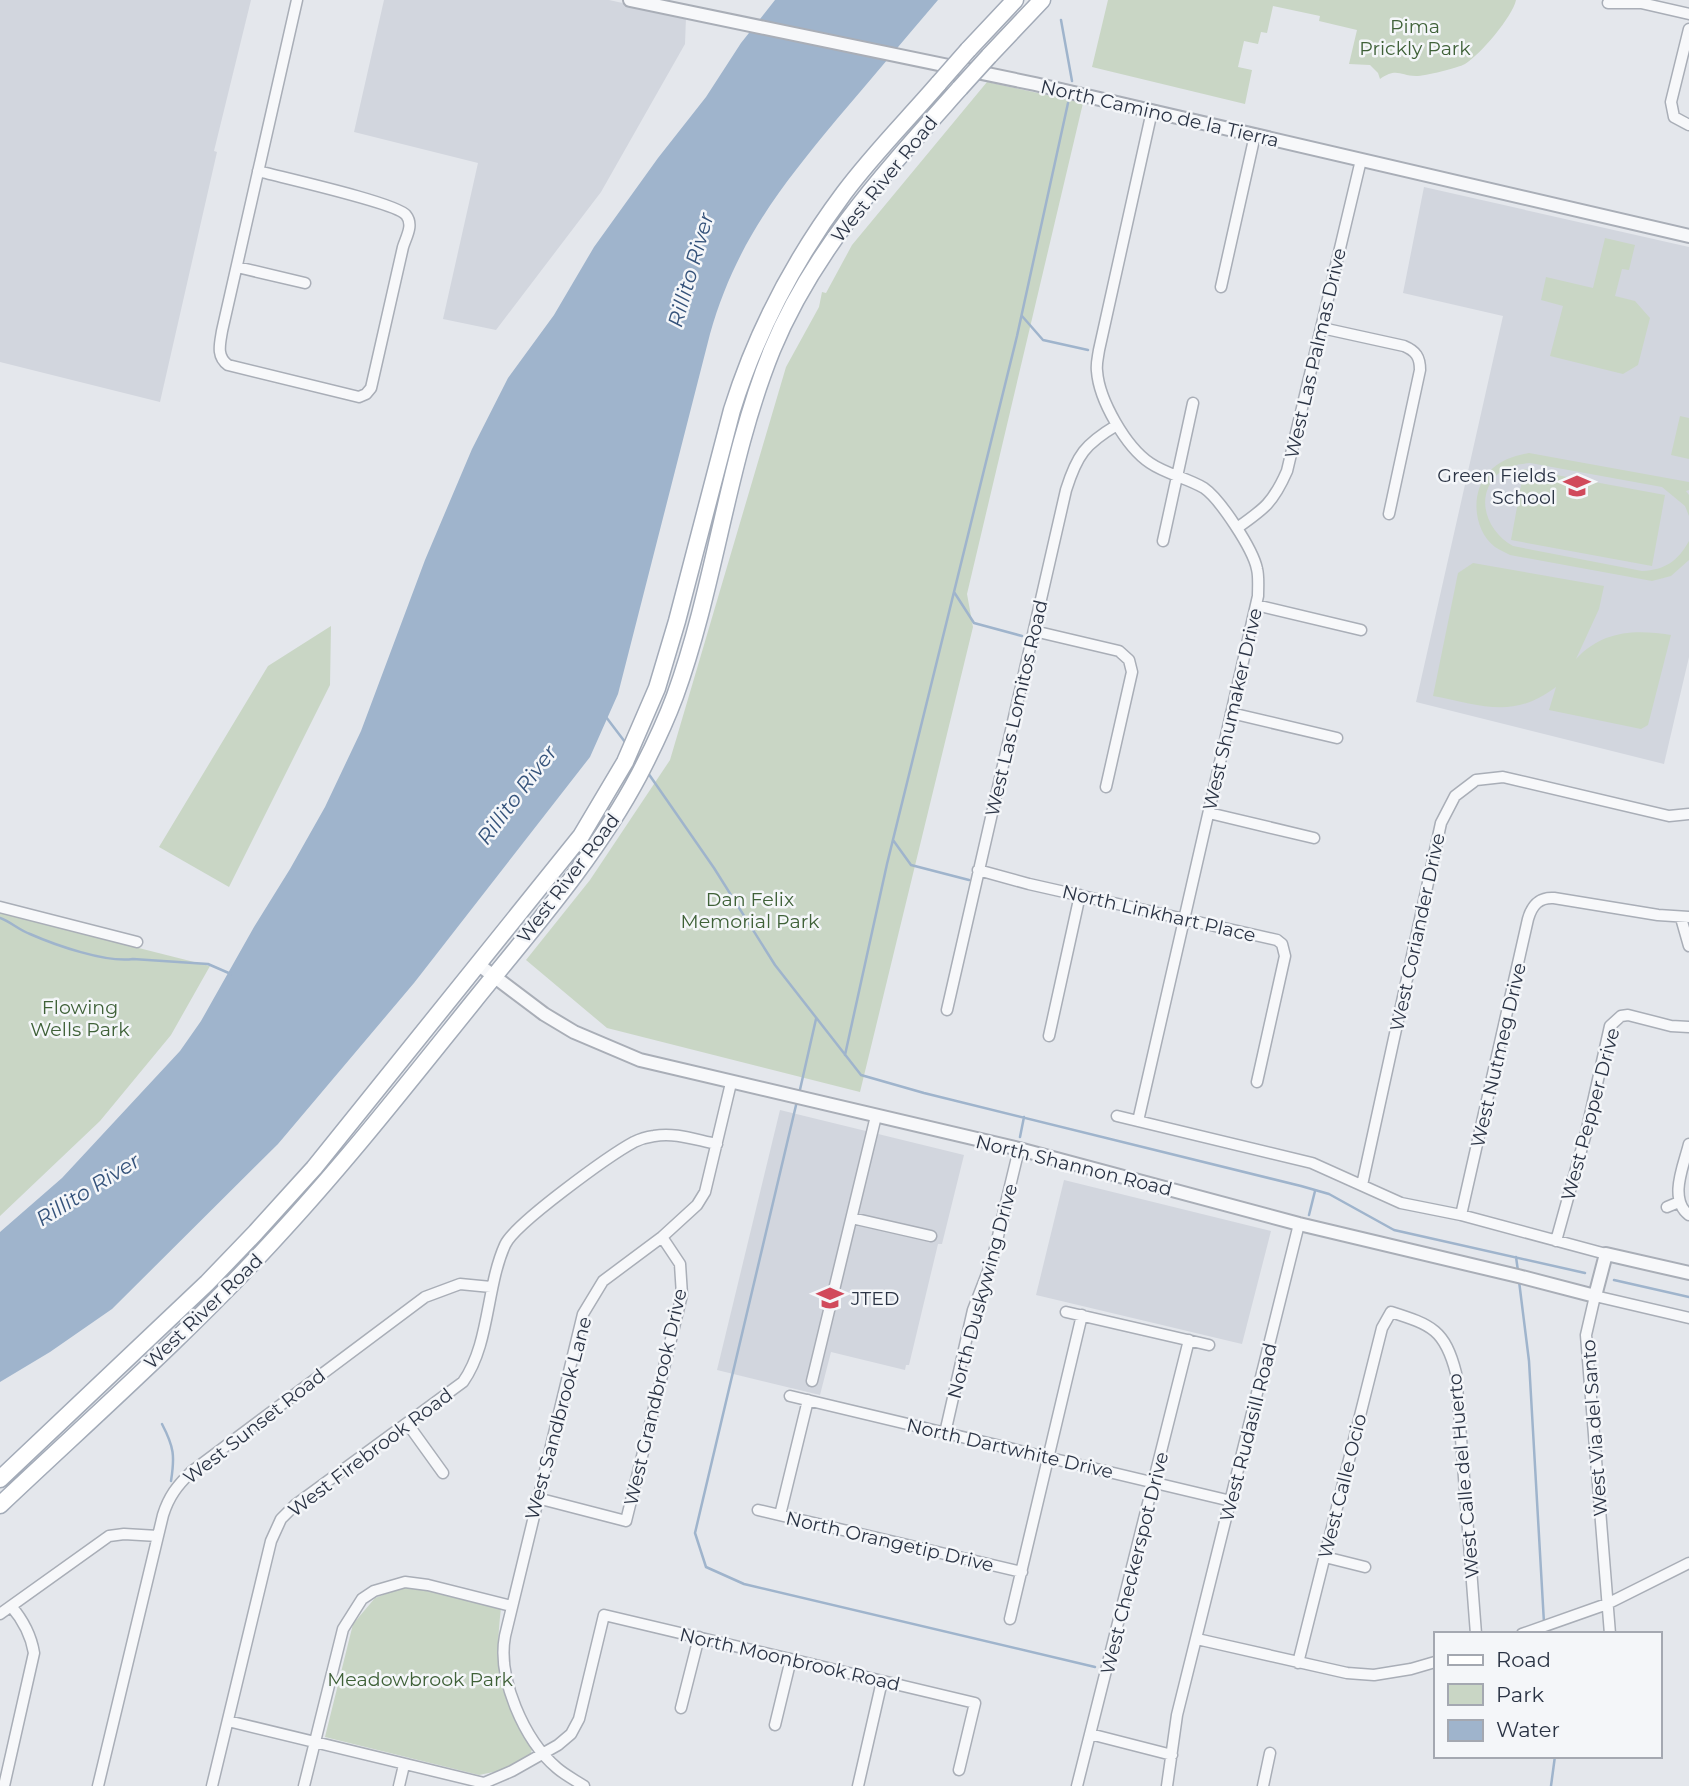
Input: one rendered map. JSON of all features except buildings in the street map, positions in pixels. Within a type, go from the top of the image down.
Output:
[{"type":"main road","name":"West River Road","points":[[0,1479],[207,1283],[314,1168],[581,836],[625,762],[657,688],[732,410],[766,318],[794,265],[846,190],[968,50],[1016,0]]},
{"type":"main road","name":"West River Road","points":[[0,1505],[230,1287],[273,1242],[338,1169],[587,858],[637,778],[675,696],[754,402],[772,349],[812,272],[854,211],[960,88],[1042,0]]},
{"type":"main road","points":[[766,318],[783,327]]},
{"type":"main road","points":[[30,1451],[42,1465]]},
{"type":"street","points":[[258,172],[355,196],[396,209],[411,217],[368,397],[228,365],[218,359],[222,331],[237,267],[258,172],[297,0]]},
{"type":"street","name":"North Camino de la Tierra","points":[[630,0],[1035,84],[1689,236]]},
{"type":"street","points":[[1608,3],[1642,3],[1689,14]]},
{"type":"street","points":[[1689,29],[1671,102],[1670,119],[1689,125]]},
{"type":"street","name":"West Shumaker Drive","points":[[1138,1121],[1258,596],[1257,567],[1237,528],[1220,504],[1204,488],[1149,462],[1133,447],[1117,425],[1103,397],[1097,372],[1098,350],[1152,111]]},
{"type":"street","points":[[1221,287],[1255,135]]},
{"type":"street","name":"West Las Palmas Drive","points":[[1237,528],[1262,510],[1278,494],[1287,471],[1361,160]]},
{"type":"street","points":[[237,267],[305,283]]},
{"type":"street","points":[[1322,328],[1404,346],[1421,353],[1420,370],[1389,514]]},
{"type":"street","points":[[1163,541],[1193,403]]},
{"type":"street","name":"West Las Lomitos Road","points":[[947,1010],[1074,464],[1088,445],[1117,425]]},
{"type":"street","points":[[1256,605],[1361,630]]},
{"type":"street","points":[[1034,631],[1131,656],[1132,672],[1106,787]]},
{"type":"street","points":[[1231,713],[1337,738]]},
{"type":"street","name":"West Coriander Drive","points":[[1362,1185],[1441,823],[1455,796],[1476,780],[1503,777],[1669,816],[1689,814]]},
{"type":"street","points":[[1209,813],[1314,838]]},
{"type":"street","name":"North Linkhart Place","points":[[978,870],[1270,937],[1286,944],[1257,1082]]},
{"type":"street","points":[[1049,1036],[1080,895]]},
{"type":"street","name":"West Nutmeg Drive","points":[[1461,1215],[1528,919],[1540,898],[1685,917]]},
{"type":"street","points":[[0,907],[137,942]]},
{"type":"street","points":[[1685,917],[1689,946]]},
{"type":"street","name":"North Shannon Road","points":[[479,965],[544,1014],[574,1032],[640,1060],[1019,1149],[1299,1224],[1689,1318]]},
{"type":"street","name":"West Pepper Drive","points":[[1556,1241],[1586,1133],[1610,1026],[1617,1015],[1628,1015],[1671,1026],[1689,1027]]},
{"type":"street","name":"West Sandbrook Lane","points":[[584,1786],[557,1768],[543,1753],[519,1715],[508,1690],[502,1664],[511,1606],[583,1314],[603,1282],[662,1237],[701,1199],[705,1192],[731,1083]]},
{"type":"street","points":[[812,1381],[876,1116]]},
{"type":"street","points":[[1117,1116],[1312,1163],[1401,1203],[1461,1215],[1689,1273]]},
{"type":"street","name":"West Firebrook Road","points":[[212,1786],[271,1541],[281,1519],[295,1505],[463,1382],[477,1354],[491,1287],[506,1242],[517,1227],[636,1141],[676,1135],[717,1144]]},
{"type":"street","points":[[1689,1144],[1678,1192],[1679,1202],[1689,1215]]},
{"type":"street","name":"North Duskywing Drive","points":[[945,1433],[973,1310],[992,1261],[1019,1149]]},
{"type":"street","points":[[1667,1207],[1679,1202]]},
{"type":"street","points":[[852,1218],[931,1236]]},
{"type":"street","name":"West Rudasill Road","points":[[1167,1786],[1177,1715],[1299,1224]]},
{"type":"street","name":"West Grandbrook Drive","points":[[537,1498],[626,1521],[682,1295],[680,1264],[662,1237]]},
{"type":"street","name":"West Via del Santo","points":[[1606,1254],[1586,1335],[1610,1632]]},
{"type":"street","name":"West Sunset Road","points":[[98,1786],[169,1497],[191,1472],[425,1297],[453,1285],[491,1287]]},
{"type":"street","points":[[1066,1312],[1209,1345]]},
{"type":"street","name":"West Calle Ocio","points":[[1298,1663],[1382,1328],[1391,1312]]},
{"type":"street","name":"West Calle del Huerto","points":[[1391,1312],[1418,1320],[1434,1330],[1449,1348],[1456,1373],[1476,1632]]},
{"type":"street","points":[[1010,1619],[1082,1315]]},
{"type":"street","name":"West Checkerspot Drive","points":[[1077,1786],[1189,1340]]},
{"type":"street","name":"North Dartwhite Drive","points":[[790,1396],[1231,1501]]},
{"type":"street","points":[[780,1515],[808,1400]]},
{"type":"street","points":[[407,1423],[443,1473]]},
{"type":"street","name":"North Orangetip Drive","points":[[758,1510],[1022,1572]]},
{"type":"street","points":[[0,1614],[109,1536],[158,1536]]},
{"type":"street","points":[[1325,1557],[1365,1567]]},
{"type":"street","points":[[1528,1632],[1607,1604],[1689,1563]]},
{"type":"street","points":[[304,1786],[343,1629],[357,1605],[374,1591],[405,1582],[428,1585],[511,1606]]},
{"type":"street","points":[[4,1786],[34,1654],[32,1638],[11,1606]]},
{"type":"street","name":"North Moonbrook Road","points":[[543,1753],[571,1734],[579,1719],[604,1615],[975,1703],[959,1770]]},
{"type":"street","points":[[681,1708],[699,1637]]},
{"type":"street","points":[[1198,1639],[1347,1673],[1374,1675],[1434,1662]]},
{"type":"street","points":[[775,1725],[790,1659]]},
{"type":"street","points":[[858,1786],[882,1681]]},
{"type":"street","points":[[228,1721],[485,1785],[543,1753]]},
{"type":"street","points":[[1090,1734],[1172,1755]]},
{"type":"street","points":[[1263,1786],[1270,1753]]},
{"type":"street","points":[[398,1786],[404,1765]]},
{"type":"shaded area","points":[[0,0],[251,0],[214,151],[217,152],[160,402],[0,362]]},
{"type":"shaded area","points":[[384,0],[609,0],[686,17],[685,44],[601,192],[496,330],[443,319],[478,163],[354,132]]},
{"type":"shaded area","name":"Green Fields School","points":[[1424,187],[1689,247],[1689,657],[1664,764],[1416,702],[1503,316],[1403,293]]},
{"type":"shaded area","name":"JTED","points":[[780,1110],[964,1155],[942,1244],[938,1244],[909,1365],[906,1365],[905,1370],[831,1352],[820,1395],[717,1370]]},
{"type":"shaded area","points":[[1064,1180],[1271,1231],[1242,1344],[1036,1295]]},
{"type":"green space","name":"Pima Prickly Park","points":[[1108,0],[1516,0],[1495,35],[1465,64],[1426,75],[1395,73],[1380,79],[1370,65],[1349,64],[1357,30],[1319,21],[1320,16],[1273,6],[1267,33],[1261,32],[1258,44],[1244,41],[1238,67],[1252,70],[1245,104],[1092,67]]},
{"type":"green space","name":"Dan Felix Memorial Park","points":[[987,82],[1083,103],[967,594],[973,627],[860,1092],[607,1028],[526,960],[590,880],[670,760],[786,367],[819,307],[822,292],[826,293],[852,245]]},
{"type":"green space","points":[[1605,238],[1635,245],[1629,270],[1622,269],[1615,296],[1635,301],[1650,318],[1638,365],[1623,374],[1550,356],[1563,306],[1541,300],[1546,277],[1593,288]]},
{"type":"green space","points":[[1680,416],[1689,418],[1689,459],[1671,455]]},
{"type":"green space","points":[[1529,453],[1689,482],[1689,490],[1686,491],[1689,495],[1689,516],[1685,506],[1662,487],[1530,463],[1522,464],[1499,473],[1487,492],[1486,513],[1496,532],[1504,540],[1513,546],[1642,571],[1658,569],[1670,563],[1689,541],[1689,560],[1671,576],[1652,581],[1510,555],[1497,548],[1488,540],[1478,521],[1479,490],[1483,480],[1498,464]]},
{"type":"green space","points":[[1524,469],[1665,495],[1652,566],[1511,540]]},
{"type":"green space","points":[[1473,563],[1604,586],[1599,609],[1576,659],[1597,643],[1619,634],[1644,632],[1671,635],[1648,725],[1641,729],[1549,710],[1556,687],[1525,704],[1511,707],[1482,706],[1433,696],[1458,573]]},
{"type":"green space","points":[[331,626],[330,685],[229,887],[159,847],[268,666]]},
{"type":"green space","name":"Flowing Wells Park","points":[[0,913],[210,966],[171,1035],[100,1121],[0,1216]]},
{"type":"green space","name":"Meadowbrook Park","points":[[404,1587],[421,1588],[501,1608],[498,1648],[501,1681],[512,1712],[533,1746],[530,1756],[503,1770],[479,1775],[325,1737],[353,1624],[375,1598]]},
{"type":"water","name":"Rillito River","points":[[775,0],[938,0],[796,170],[761,219],[732,273],[710,334],[618,694],[590,757],[414,983],[278,1144],[112,1309],[50,1352],[0,1382],[0,1232],[62,1178],[180,1051],[201,1021],[325,807],[361,731],[425,560],[472,449],[508,378],[554,315],[594,247]]},
{"type":"waterway","points":[[1061,20],[1072,81]]},
{"type":"waterway","points":[[845,1055],[887,864],[1017,336],[1068,103]]},
{"type":"waterway","points":[[1022,316],[1043,340],[1088,350]]},
{"type":"waterway","points":[[954,592],[974,623],[1022,636]]},
{"type":"waterway","points":[[606,717],[625,742]]},
{"type":"waterway","points":[[648,773],[714,868],[775,965],[861,1075],[1301,1186],[1329,1194],[1394,1230],[1585,1273]]},
{"type":"waterway","points":[[893,840],[911,865],[969,880]]},
{"type":"waterway","points":[[0,918],[40,938],[95,956],[208,964],[231,974]]},
{"type":"waterway","points":[[799,1094],[816,1019]]},
{"type":"waterway","points":[[797,1101],[695,1533],[706,1567],[744,1584],[1095,1667]]},
{"type":"waterway","points":[[1020,1137],[1024,1117]]},
{"type":"waterway","points":[[1309,1215],[1315,1191]]},
{"type":"waterway","points":[[1516,1257],[1518,1271]]},
{"type":"waterway","points":[[1614,1280],[1689,1297]]},
{"type":"waterway","points":[[1519,1281],[1529,1361],[1544,1623]]},
{"type":"waterway","points":[[162,1424],[172,1452],[171,1481]]},
{"type":"waterway","points":[[1551,1786],[1555,1758]]},
{"type":"place","name":"Green Fields School","points":[[1577,486]]},
{"type":"place","name":"JTED","points":[[830,1298]]}]
